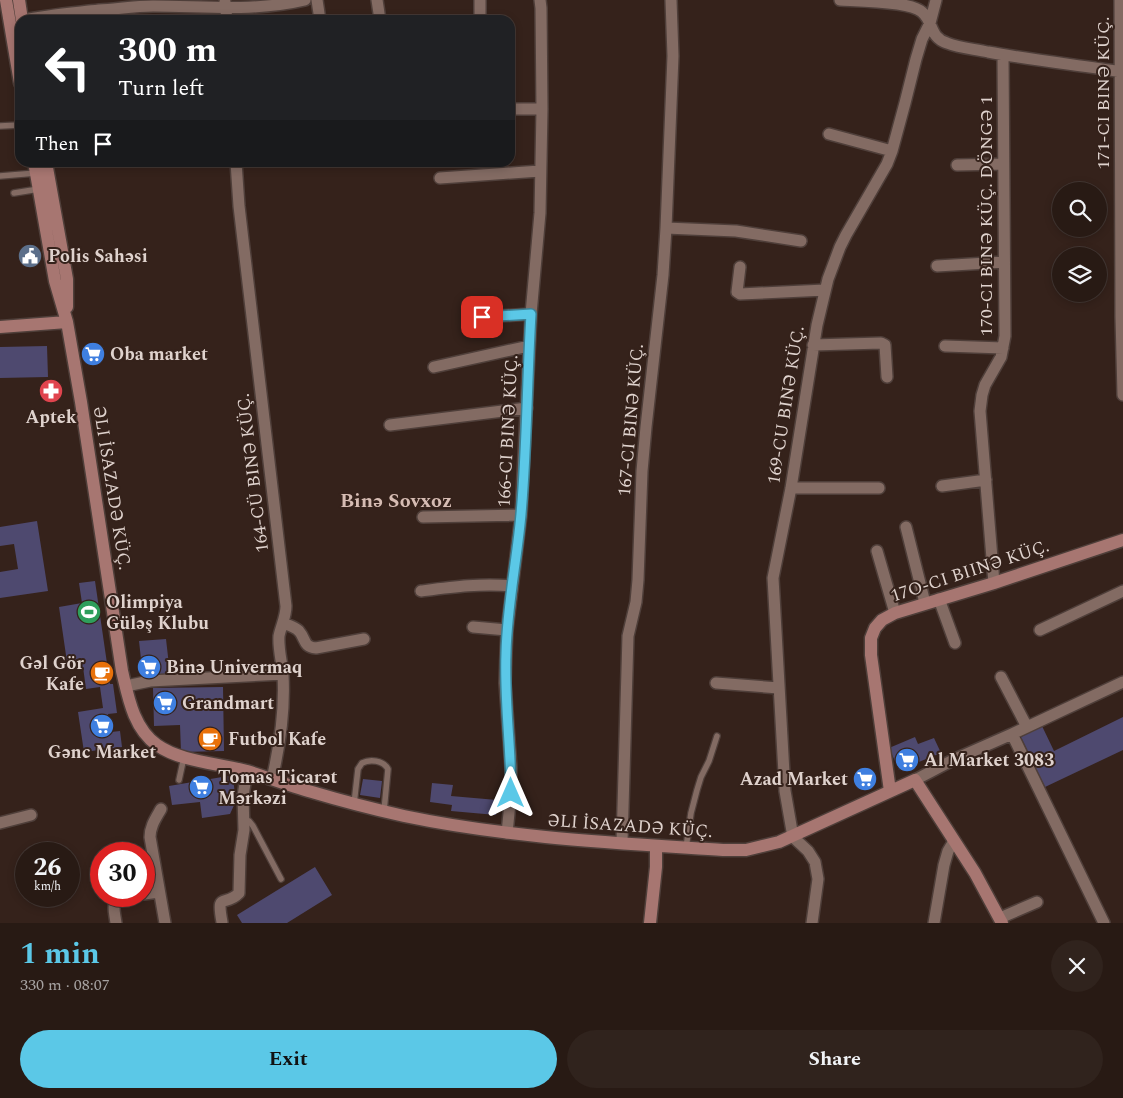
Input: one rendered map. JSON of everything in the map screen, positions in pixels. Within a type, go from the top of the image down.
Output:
[{"type":"street","points":[[6,0],[15,21]]},
{"type":"street","points":[[16,15],[19,0]]},
{"type":"street","points":[[48,15],[151,6],[225,4],[272,6],[305,0]]},
{"type":"street","points":[[317,0],[319,15]]},
{"type":"street","points":[[377,0],[379,15]]},
{"type":"street","points":[[480,0],[480,15]]},
{"type":"street","points":[[507,833],[511,776],[505,683],[507,630],[521,515],[531,314],[540,213],[542,110],[540,0]]},
{"type":"street","name":"167-CI BINƏ KÜÇ.","points":[[622,842],[628,636],[636,602],[642,470],[663,274],[666,228],[673,56],[671,0]]},
{"type":"street","points":[[840,0],[898,4],[913,7],[922,12],[930,23],[935,36],[946,43],[1003,55],[1122,72]]},
{"type":"street","name":"169-CU BINƏ KÜÇ.","points":[[793,837],[785,791],[773,578],[791,488],[813,345],[825,290],[840,247],[887,164],[892,151],[916,59],[922,39],[930,23],[936,0]]},
{"type":"street","name":"171-CI BINƏ KÜÇ.","points":[[1120,0],[1123,395]]},
{"type":"street","name":"170-CI BINƏ KÜÇ. DÖNGƏ 1","points":[[994,583],[980,411],[986,385],[1001,357],[1005,336],[1003,55]]},
{"type":"street","points":[[515,109],[542,110]]},
{"type":"street","points":[[829,134],[892,151]]},
{"type":"street","points":[[957,165],[1004,164]]},
{"type":"street","points":[[47,167],[61,280]]},
{"type":"street","name":"164-CÜ BINƏ KÜÇ.","points":[[236,167],[241,226],[286,606],[286,614],[280,636],[283,674],[281,728],[278,755],[272,779]]},
{"type":"street","points":[[35,168],[61,280]]},
{"type":"street","points":[[440,178],[540,171]]},
{"type":"street","points":[[666,228],[736,231],[801,241]]},
{"type":"street","points":[[938,266],[1004,262]]},
{"type":"street","points":[[740,267],[737,292],[740,294],[825,290]]},
{"type":"street","name":"ƏLI İSAZADƏ KÜÇ.","points":[[61,280],[118,648],[126,686],[140,727],[156,744],[177,755],[247,772],[384,812],[465,827],[537,836],[656,846],[746,850],[793,837],[915,780],[953,760],[1123,682]]},
{"type":"street","points":[[482,317],[531,314]]},
{"type":"street","points":[[0,327],[67,322]]},
{"type":"street","points":[[813,345],[885,345],[887,377]]},
{"type":"street","points":[[434,367],[529,346]]},
{"type":"street","points":[[945,346],[1003,348]]},
{"type":"street","points":[[390,425],[527,408]]},
{"type":"street","points":[[942,486],[986,480]]},
{"type":"street","points":[[791,488],[879,488]]},
{"type":"street","points":[[423,517],[521,515]]},
{"type":"street","points":[[906,527],[925,603]]},
{"type":"street","name":"17O-CI BIINƏ KÜÇ.","points":[[890,791],[870,642],[872,632],[879,622],[895,613],[925,603],[994,583],[1123,541]]},
{"type":"street","points":[[877,551],[895,613]]},
{"type":"street","points":[[421,591],[473,585],[494,584],[512,586]]},
{"type":"street","points":[[1040,630],[1123,591]]},
{"type":"street","points":[[939,599],[955,643]]},
{"type":"street","points":[[283,623],[299,631],[310,647],[316,648],[364,638]]},
{"type":"street","points":[[473,627],[507,630]]},
{"type":"street","points":[[126,686],[150,681],[283,674]]},
{"type":"street","points":[[1001,677],[1026,727]]},
{"type":"street","points":[[716,683],[779,688]]},
{"type":"street","points":[[1012,734],[1104,923]]},
{"type":"street","points":[[222,922],[220,903],[237,896],[239,893],[240,855],[244,830],[242,807],[247,772]]},
{"type":"street","points":[[915,780],[975,873],[1001,921],[1037,902]]},
{"type":"street","points":[[161,809],[152,824],[150,837],[165,923]]},
{"type":"street","points":[[0,823],[31,815]]},
{"type":"street","points":[[793,837],[808,851],[815,862],[818,879],[812,923]]},
{"type":"street","points":[[934,923],[944,865],[948,851],[954,841]]},
{"type":"street","points":[[650,923],[656,867],[656,846]]},
{"type":"street","points":[[155,893],[159,892]]},
{"type":"street","points":[[114,907],[116,923]]},
{"type":"lane","points":[[0,126],[15,125]]},
{"type":"lane","points":[[0,176],[35,168]]},
{"type":"lane","points":[[14,193],[39,189]]},
{"type":"lane","points":[[686,848],[691,813],[697,790],[709,762],[716,736]]},
{"type":"lane","points":[[179,780],[184,757]]},
{"type":"lane","points":[[354,804],[358,769],[362,763],[368,760],[382,762],[388,769],[384,812]]},
{"type":"lane","points":[[244,819],[253,826],[280,879]]},
{"type":"building","points":[[47,346],[48,377],[0,378],[0,347]]},
{"type":"building","points":[[37,521],[48,591],[0,598],[0,572],[18,569],[14,544],[0,546],[0,527]]},
{"type":"building","points":[[95,581],[110,684],[113,684],[117,713],[108,714],[111,732],[120,731],[122,747],[84,752],[78,712],[103,708],[100,687],[86,689],[83,667],[68,669],[59,607],[82,603],[79,583]]},
{"type":"building","points":[[166,639],[170,674],[143,677],[139,641]]},
{"type":"building","points":[[223,687],[224,751],[181,752],[180,725],[154,726],[153,688]]},
{"type":"building","points":[[1123,717],[1123,750],[1045,787],[1021,737],[1042,726],[1054,751]]},
{"type":"building","points":[[915,737],[918,744],[934,738],[941,753],[899,770],[889,748]]},
{"type":"building","points":[[228,776],[233,779],[236,801],[230,814],[202,818],[200,802],[172,805],[169,786]]},
{"type":"building","points":[[363,779],[382,781],[380,798],[360,795]]},
{"type":"building","points":[[432,783],[453,785],[451,796],[497,800],[496,815],[451,811],[452,805],[430,802]]},
{"type":"building","points":[[315,867],[332,895],[287,923],[242,923],[237,915]]},
{"type":"place","name":"Polis Sahəsi","points":[[30,256]]},
{"type":"place","name":"Oba market","points":[[93,354]]},
{"type":"place","name":"Aptek","points":[[51,391]]},
{"type":"place","name":"Olimpiya Güləş Klubu","points":[[89,612]]},
{"type":"place","name":"Binə Univermaq","points":[[149,667]]},
{"type":"place","name":"Gəl Gör Kafe","points":[[102,673]]},
{"type":"place","name":"Grandmart","points":[[165,703]]},
{"type":"place","name":"Gənc Market","points":[[102,726]]},
{"type":"place","name":"Futbol Kafe","points":[[210,739]]},
{"type":"place","name":"Al Market 3083","points":[[907,760]]},
{"type":"place","name":"Azad Market","points":[[865,779]]},
{"type":"place","name":"Tomas Ticarət Mərkəzi","points":[[201,787]]},
{"type":"district","name":"Binə Sovxoz","points":[[396,501]]},
{"type":"route","points":[[482,317],[531,314],[521,515],[506,653],[505,683],[511,793]]}]
